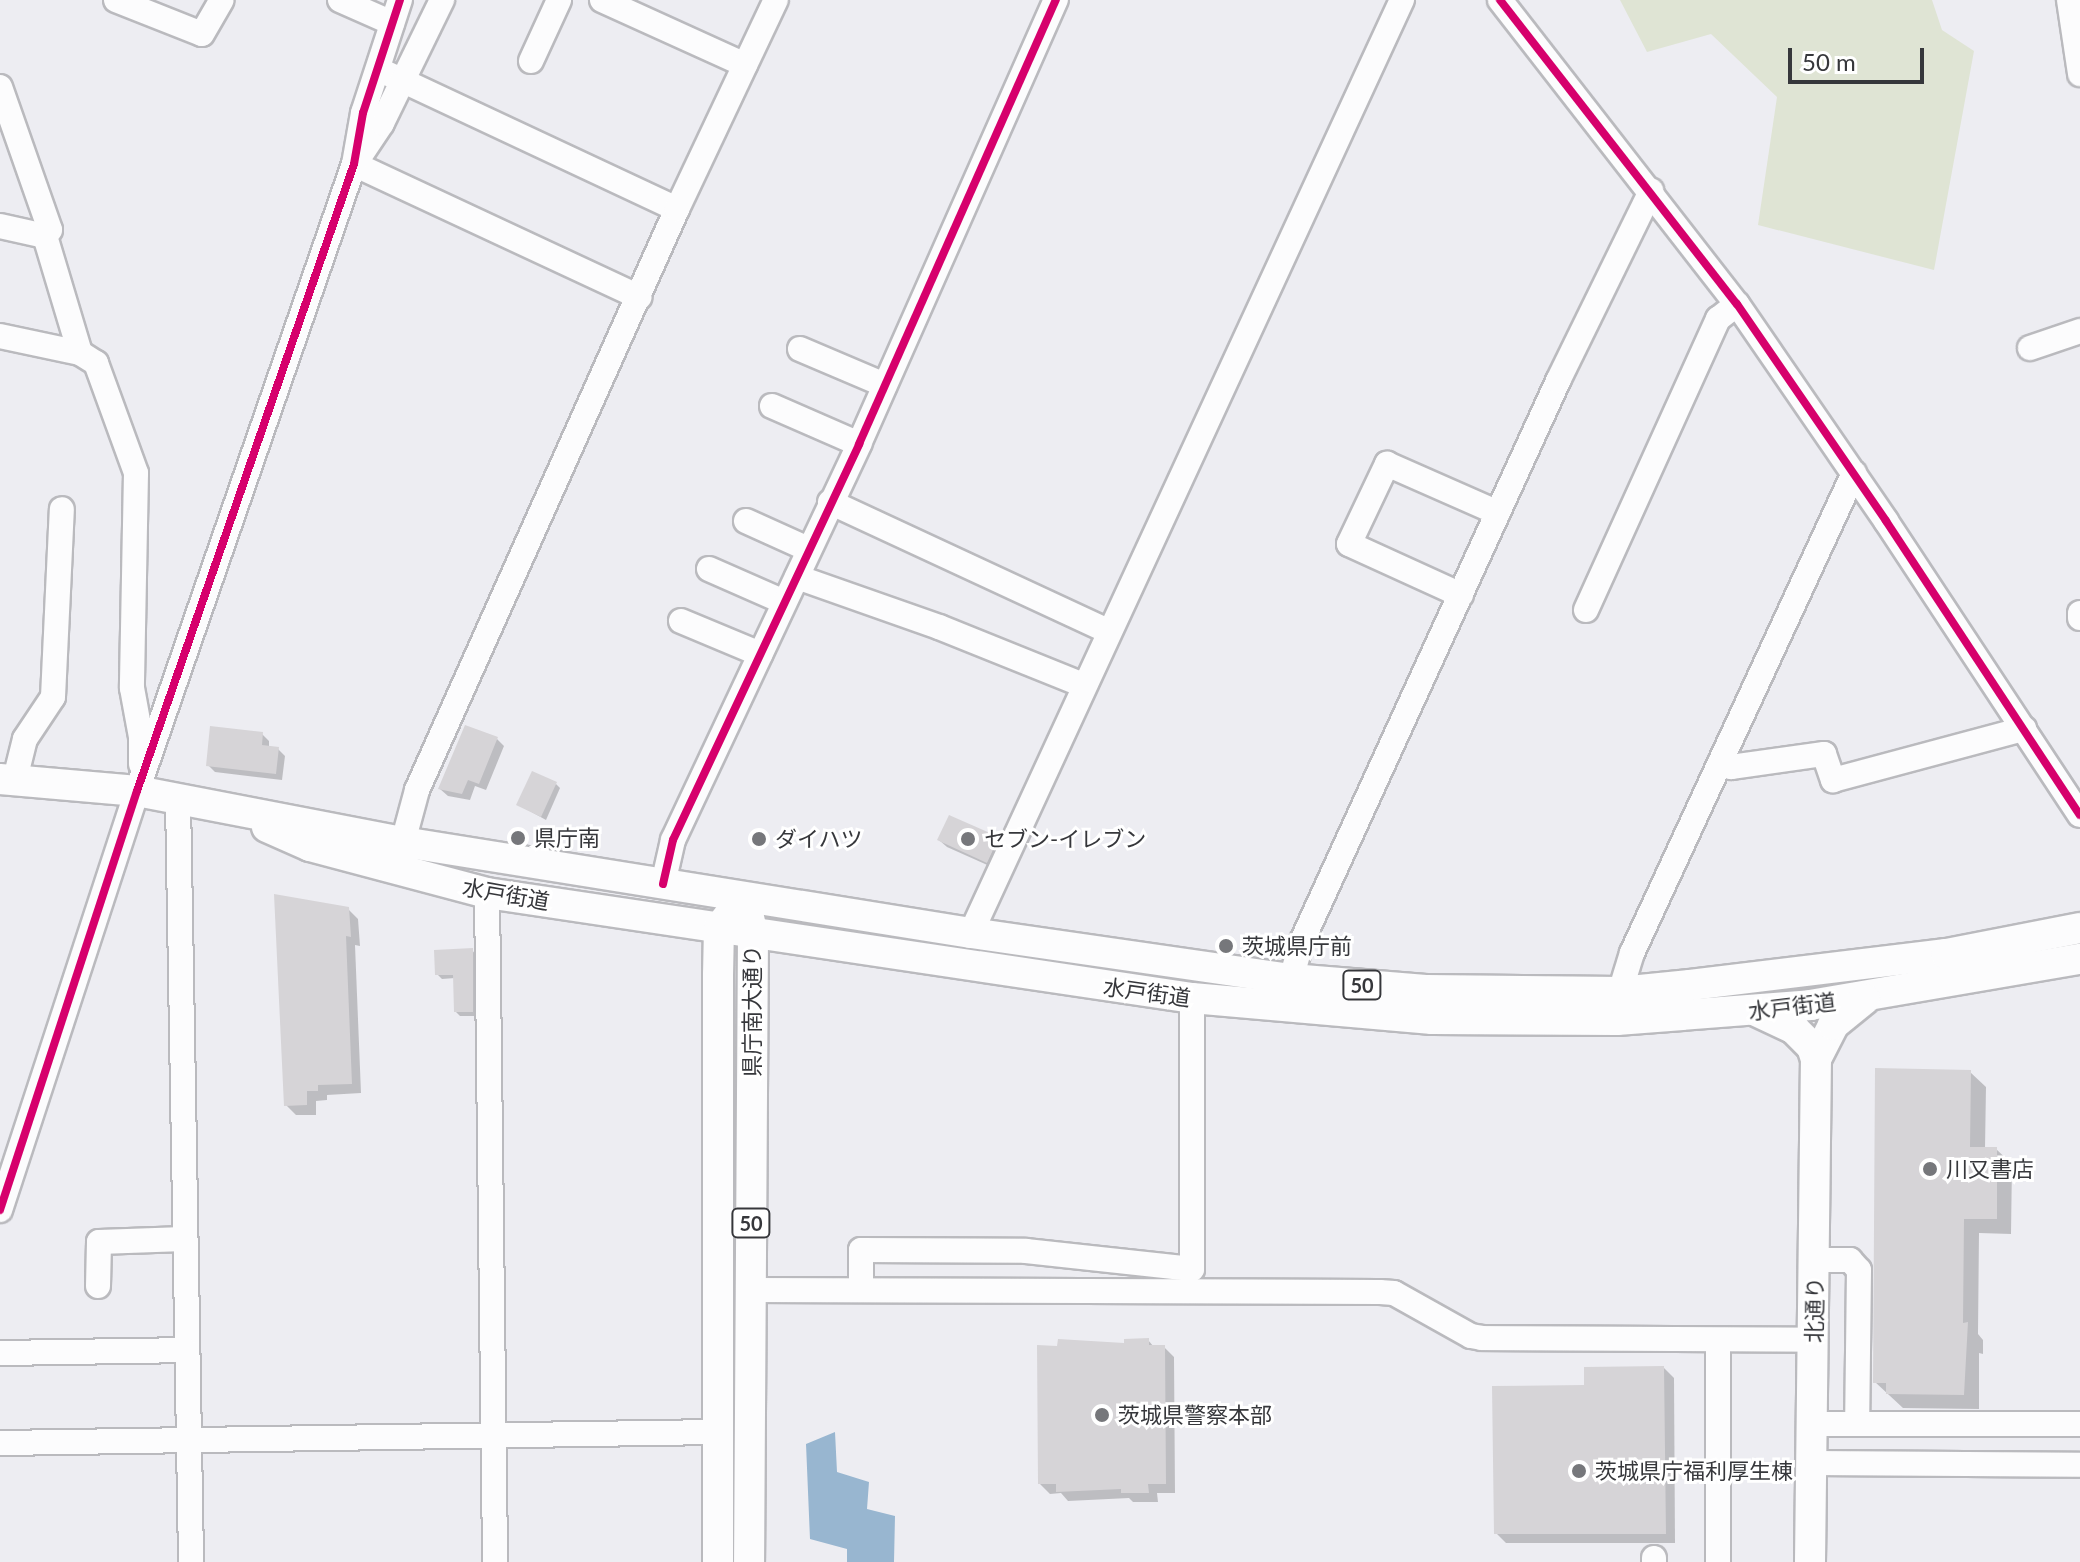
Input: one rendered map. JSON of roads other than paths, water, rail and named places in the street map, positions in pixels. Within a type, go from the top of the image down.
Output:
[{"type":"main road","name":"水戸街道","points":[[8,779],[139,785],[178,799],[228,810],[403,842],[971,933],[1291,979],[1438,990],[1620,992],[1839,969],[1946,954],[2080,928]]},
{"type":"main road","name":"水戸街道","points":[[228,810],[310,846],[487,893],[1192,998],[1250,1004],[1475,1021],[1617,1020],[1752,1011],[1870,996],[2080,959]]},
{"type":"main road","name":"県庁南大通り","points":[[718,1562],[719,928],[743,896]]},
{"type":"main road","name":"県庁南大通り","points":[[743,896],[753,934],[749,1562]]},
{"type":"main road","points":[[1250,1004],[1255,974]]},
{"type":"main road","points":[[1816,1059],[1826,1036],[1841,1016],[1870,996]]},
{"type":"main road","points":[[1752,1011],[1794,1029],[1812,1047],[1816,1059]]},
{"type":"main road","name":"北通り","points":[[1810,1562],[1816,1059]]},
{"type":"street","points":[[116,0],[202,34],[222,0]]},
{"type":"street","points":[[340,0],[396,11],[390,75]]},
{"type":"street","points":[[0,1210],[139,785],[354,164],[363,113],[442,0]]},
{"type":"street","points":[[531,61],[559,0]]},
{"type":"street","points":[[602,0],[745,65]]},
{"type":"street","points":[[403,842],[417,790],[677,209],[776,0]]},
{"type":"street","points":[[663,884],[673,840],[859,444],[1056,0]]},
{"type":"street","points":[[971,933],[1402,0]]},
{"type":"street","points":[[1500,0],[1737,304],[1854,473],[2080,815]]},
{"type":"street","points":[[2069,0],[2080,74]]},
{"type":"street","points":[[390,75],[677,209]]},
{"type":"street","points":[[0,87],[50,230],[45,236]]},
{"type":"street","points":[[354,164],[639,297]]},
{"type":"street","points":[[1291,979],[1302,941],[1628,232],[1651,191]]},
{"type":"street","points":[[0,226],[45,236]]},
{"type":"street","points":[[45,236],[80,353]]},
{"type":"street","points":[[1586,610],[1718,319],[1737,304]]},
{"type":"street","points":[[2030,348],[2080,331]]},
{"type":"street","points":[[0,336],[80,353],[96,363],[136,473],[132,688],[141,737],[139,785]]},
{"type":"street","points":[[800,349],[885,385]]},
{"type":"street","points":[[772,406],[859,444]]},
{"type":"street","points":[[1461,595],[1349,544],[1387,464],[1498,513]]},
{"type":"street","points":[[1620,992],[1632,953],[1854,473]]},
{"type":"street","points":[[830,502],[1108,631]]},
{"type":"street","points":[[8,779],[25,739],[53,697],[62,509]]},
{"type":"street","points":[[746,521],[808,549]]},
{"type":"street","points":[[709,569],[784,602]]},
{"type":"street","points":[[797,577],[939,627],[1083,685]]},
{"type":"street","points":[[681,621],[760,654]]},
{"type":"street","points":[[1720,763],[1731,767],[1824,754],[1833,780],[2024,729]]},
{"type":"street","points":[[178,799],[191,1562]]},
{"type":"street","points":[[487,893],[495,1562]]},
{"type":"street","points":[[861,1289],[861,1250],[1026,1251],[1192,1269],[1192,998]]},
{"type":"street","points":[[98,1286],[99,1242],[184,1239]]},
{"type":"street","points":[[1814,1260],[1850,1260],[1859,1270],[1857,1424]]},
{"type":"street","points":[[751,1290],[1380,1292],[1394,1293],[1471,1336],[1482,1338],[1813,1340]]},
{"type":"street","points":[[1718,1340],[1718,1562]]},
{"type":"street","points":[[0,1353],[185,1350]]},
{"type":"street","points":[[1812,1424],[2080,1424]]},
{"type":"street","points":[[1985,1424],[1985,1464]]},
{"type":"street","points":[[0,1443],[494,1433],[718,1432]]},
{"type":"street","points":[[1812,1463],[2080,1465]]},
{"type":"water","points":[[835,1432],[837,1472],[869,1482],[867,1509],[895,1516],[894,1562],[847,1562],[847,1549],[810,1539],[806,1444]]},
{"type":"place","name":"県庁南","points":[[518,838]]},
{"type":"place","name":"ダイハツ","points":[[759,839]]},
{"type":"place","name":"セブン-イレブン","points":[[968,839]]},
{"type":"place","name":"茨城県庁前","points":[[1226,946]]},
{"type":"place","name":"川又書店","points":[[1930,1169]]},
{"type":"place","name":"茨城県警察本部","points":[[1102,1415]]},
{"type":"place","name":"茨城県庁福利厚生棟","points":[[1579,1471]]}]
